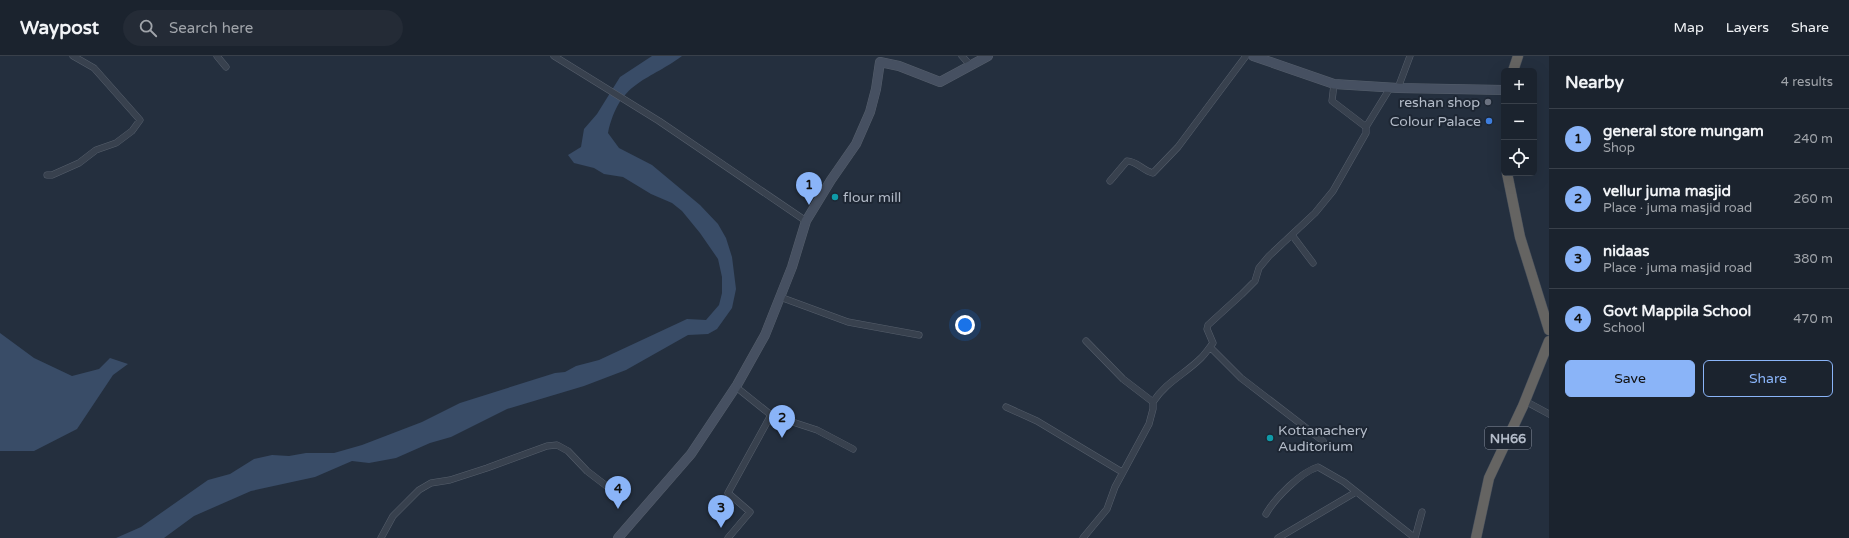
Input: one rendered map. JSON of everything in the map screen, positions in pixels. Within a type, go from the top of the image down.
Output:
[{"type":"highway","points":[[1514,68],[1518,56]]},
{"type":"highway","points":[[1509,176],[1520,237],[1548,324]]},
{"type":"highway","name":"NH66","points":[[1476,538],[1489,478],[1547,356],[1549,341]]},
{"type":"main road","points":[[619,538],[691,454],[736,387],[765,335],[792,267],[806,221],[831,180],[856,144],[870,112],[876,89],[880,62],[899,66],[940,82],[988,56]]},
{"type":"main road","points":[[1254,56],[1334,84],[1394,88],[1501,90]]},
{"type":"street","points":[[48,175],[52,175],[79,164],[96,150],[116,143],[132,131],[140,120],[94,68],[73,56]]},
{"type":"street","points":[[217,56],[226,67]]},
{"type":"street","points":[[554,56],[592,78],[659,121],[806,221]]},
{"type":"street","points":[[962,56],[970,65]]},
{"type":"street","points":[[1110,181],[1127,161],[1132,161],[1148,172],[1153,173],[1178,147],[1246,56]]},
{"type":"street","points":[[1083,538],[1107,509],[1122,472],[1150,424],[1153,402],[1168,383],[1202,357],[1213,343],[1207,329],[1208,325],[1242,294],[1254,281],[1259,268],[1269,256],[1315,213],[1334,191],[1366,133],[1366,127],[1394,88],[1410,56]]},
{"type":"street","points":[[1334,84],[1332,101],[1366,127]]},
{"type":"street","points":[[1292,235],[1313,263]]},
{"type":"street","points":[[780,297],[848,322],[919,335]]},
{"type":"street","points":[[1086,341],[1123,379],[1153,402]]},
{"type":"street","points":[[1210,347],[1240,378],[1323,441]]},
{"type":"street","points":[[736,387],[771,415],[817,430],[853,449]]},
{"type":"street","points":[[1525,401],[1549,414]]},
{"type":"street","points":[[1006,407],[1038,421],[1122,472]]},
{"type":"street","points":[[728,538],[750,512],[728,493],[771,415]]},
{"type":"street","points":[[381,538],[393,516],[420,490],[431,483],[450,480],[547,446],[556,445],[568,451],[587,471],[613,491]]},
{"type":"street","points":[[1266,514],[1270,506],[1309,469],[1318,467],[1344,482],[1415,538],[1422,512]]},
{"type":"street","points":[[1278,538],[1356,492]]},
{"type":"water","points":[[652,56],[682,56],[636,85],[627,93],[619,103],[608,133],[619,148],[652,165],[700,205],[718,224],[726,238],[732,257],[736,289],[732,308],[717,329],[708,334],[688,335],[626,370],[584,386],[507,409],[451,437],[430,443],[396,458],[369,463],[352,461],[315,477],[251,491],[194,516],[164,538],[116,538],[141,527],[208,480],[230,474],[254,459],[272,455],[289,456],[306,453],[334,453],[362,445],[422,422],[460,403],[555,373],[565,372],[576,366],[599,360],[687,319],[706,320],[719,305],[722,293],[722,277],[718,259],[682,211],[672,203],[651,194],[623,177],[604,174],[594,168],[574,163],[568,155],[581,147],[584,129],[597,114],[620,77]]},
{"type":"water","points":[[0,333],[34,358],[72,376],[99,369],[110,358],[128,364],[113,375],[77,429],[34,451],[0,451]]},
{"type":"place","name":"reshan shop","points":[[1488,102]]},
{"type":"place","name":"Colour Palace","points":[[1489,121]]},
{"type":"place","name":"flour mill","points":[[835,197]]},
{"type":"place","name":"general store mungam","points":[[809,205]]},
{"type":"place","name":"vellur juma masjid","points":[[782,438]]},
{"type":"place","name":"Kottanachery Auditorium","points":[[1270,438]]},
{"type":"place","name":"Govt Mappila School","points":[[618,509]]},
{"type":"place","name":"nidaas","points":[[721,528]]}]
